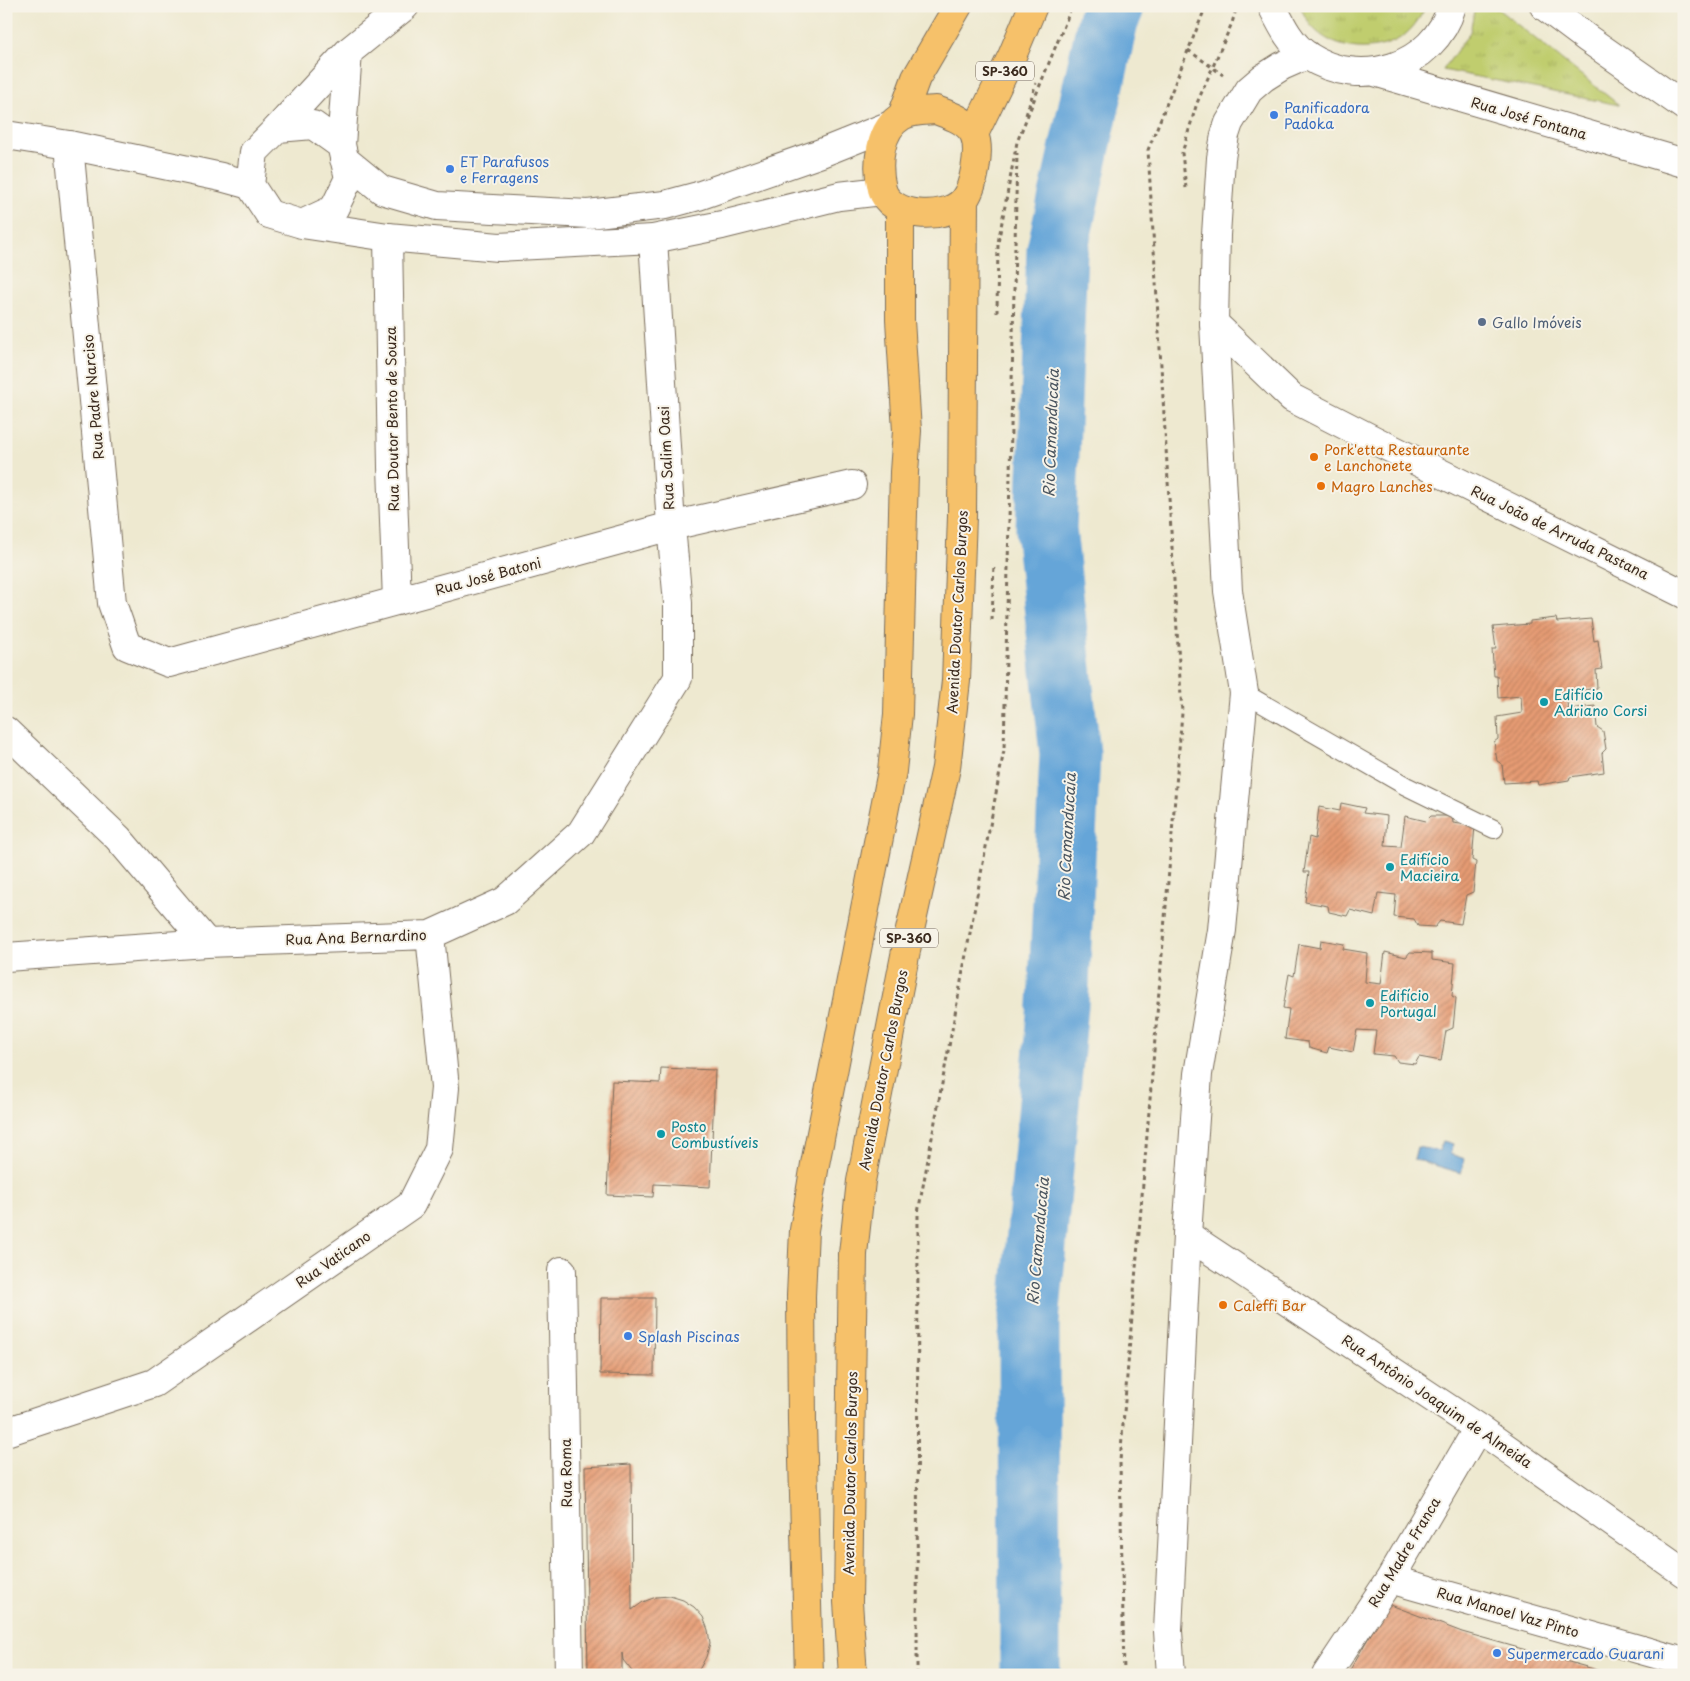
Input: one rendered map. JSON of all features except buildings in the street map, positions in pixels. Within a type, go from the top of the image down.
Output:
[{"type":"main road","name":"SP-360","points":[[809,1675],[802,1423],[801,1296],[804,1230],[815,1164],[892,771],[898,714],[904,472],[907,431],[891,200],[879,175],[880,154],[884,139],[897,121],[916,78],[958,6]]},
{"type":"main road","name":"SP-360","points":[[964,200],[975,172],[976,149],[974,134],[1012,56],[1033,6]]},
{"type":"main road","points":[[897,121],[918,110],[936,110],[952,116],[974,134]]},
{"type":"main road","points":[[891,200],[917,214],[936,213],[952,208],[964,200]]},
{"type":"main road","name":"Avenida Doutor Carlos Burgos","points":[[853,1675],[848,1602],[853,1254],[861,1181],[910,930],[946,768],[956,680],[962,516],[964,200]]},
{"type":"street","points":[[250,186],[254,152],[348,52],[405,6]]},
{"type":"street","points":[[1272,6],[1287,36],[1307,55],[1331,68],[1352,72],[1375,72],[1405,63],[1430,45],[1448,20],[1452,6]]},
{"type":"street","points":[[1544,6],[1588,40],[1684,106]]},
{"type":"street","points":[[302,224],[334,209],[349,178],[342,152],[348,52]]},
{"type":"street","points":[[1171,1675],[1168,1632],[1187,1235],[1198,1074],[1222,930],[1244,693],[1228,590],[1214,323],[1216,235],[1221,158],[1229,123],[1248,93],[1263,78],[1282,66],[1307,55]]},
{"type":"street","name":"Rua José Fontana","points":[[1375,72],[1684,162]]},
{"type":"street","points":[[278,128],[313,125],[382,190],[438,206],[588,214],[665,205],[698,196],[821,153],[897,121]]},
{"type":"street","points":[[6,135],[69,145],[222,177],[250,186],[269,214],[302,224],[388,237],[499,247],[653,239],[722,226],[839,196],[891,200]]},
{"type":"street","name":"Rua Padre Narciso","points":[[69,145],[112,603],[127,646]]},
{"type":"street","name":"Rua Doutor Bento de Souza","points":[[388,237],[392,466],[397,601]]},
{"type":"street","name":"Rua Salim Oasi","points":[[653,239],[671,526],[678,603],[678,678]]},
{"type":"street","name":"Rua João de Arruda Pastana","points":[[1214,323],[1292,398],[1684,594]]},
{"type":"street","name":"Rua José Batoni","points":[[127,646],[169,664],[671,526],[852,485]]},
{"type":"street","name":"Rua Ana Bernardino","points":[[6,957],[207,943],[430,935],[505,901],[581,833],[678,678]]},
{"type":"street","points":[[6,731],[118,838],[207,943]]},
{"type":"street","name":"Rua Vaticano","points":[[6,1432],[154,1383],[411,1205],[439,1150],[445,1088],[430,935]]},
{"type":"street","name":"Rua Antônio Joaquim de Almeida","points":[[1187,1235],[1478,1428],[1684,1573]]},
{"type":"street","name":"Rua Roma","points":[[562,1271],[569,1675]]},
{"type":"street","name":"Rua Madre Franca","points":[[1326,1675],[1390,1579],[1478,1428]]},
{"type":"street","name":"Rua Manoel Vaz Pinto","points":[[1390,1579],[1684,1662]]},
{"type":"lane","points":[[1244,693],[1406,786],[1494,829]]},
{"type":"path","points":[[1124,1675],[1120,1461],[1182,713],[1148,150],[1206,6]]},
{"type":"path","points":[[1186,192],[1182,153],[1196,103],[1232,23],[1237,6]]},
{"type":"path","points":[[1188,50],[1213,66],[1248,93]]},
{"type":"path","points":[[917,1675],[918,1213],[1004,750],[1018,142],[1041,69]]},
{"type":"green space","points":[[1300,6],[1426,6],[1416,23],[1402,37],[1378,47],[1364,48],[1338,44],[1326,38],[1307,20]]},
{"type":"green space","points":[[1475,6],[1494,6],[1619,105],[1443,70],[1470,32]]},
{"type":"water","points":[[1443,1141],[1453,1144],[1450,1154],[1465,1159],[1461,1173],[1414,1159],[1417,1147],[1439,1151]]},
{"type":"waterway","name":"Rio Camanducaia","points":[[1030,1675],[1029,1321],[1058,1005],[1070,754],[1046,529],[1057,251],[1108,20],[1114,6]]},
{"type":"place","name":"Panificadora Padoka","points":[[1274,115]]},
{"type":"place","name":"ET Parafusos e Ferragens","points":[[450,169]]},
{"type":"place","name":"Gallo Imóveis","points":[[1482,322]]},
{"type":"place","name":"Pork'etta Restaurante e Lanchonete","points":[[1314,457]]},
{"type":"place","name":"Magro Lanches","points":[[1321,486]]},
{"type":"place","name":"Edifício Adriano Corsi","points":[[1544,702]]},
{"type":"place","name":"Edifício Macieira","points":[[1390,867]]},
{"type":"place","name":"Edifício Portugal","points":[[1370,1003]]},
{"type":"place","name":"Posto Combustíveis","points":[[661,1134]]},
{"type":"place","name":"Caleffi Bar","points":[[1223,1305]]},
{"type":"place","name":"Splash Piscinas","points":[[628,1336]]},
{"type":"place","name":"Supermercado Guarani","points":[[1497,1653]]}]
